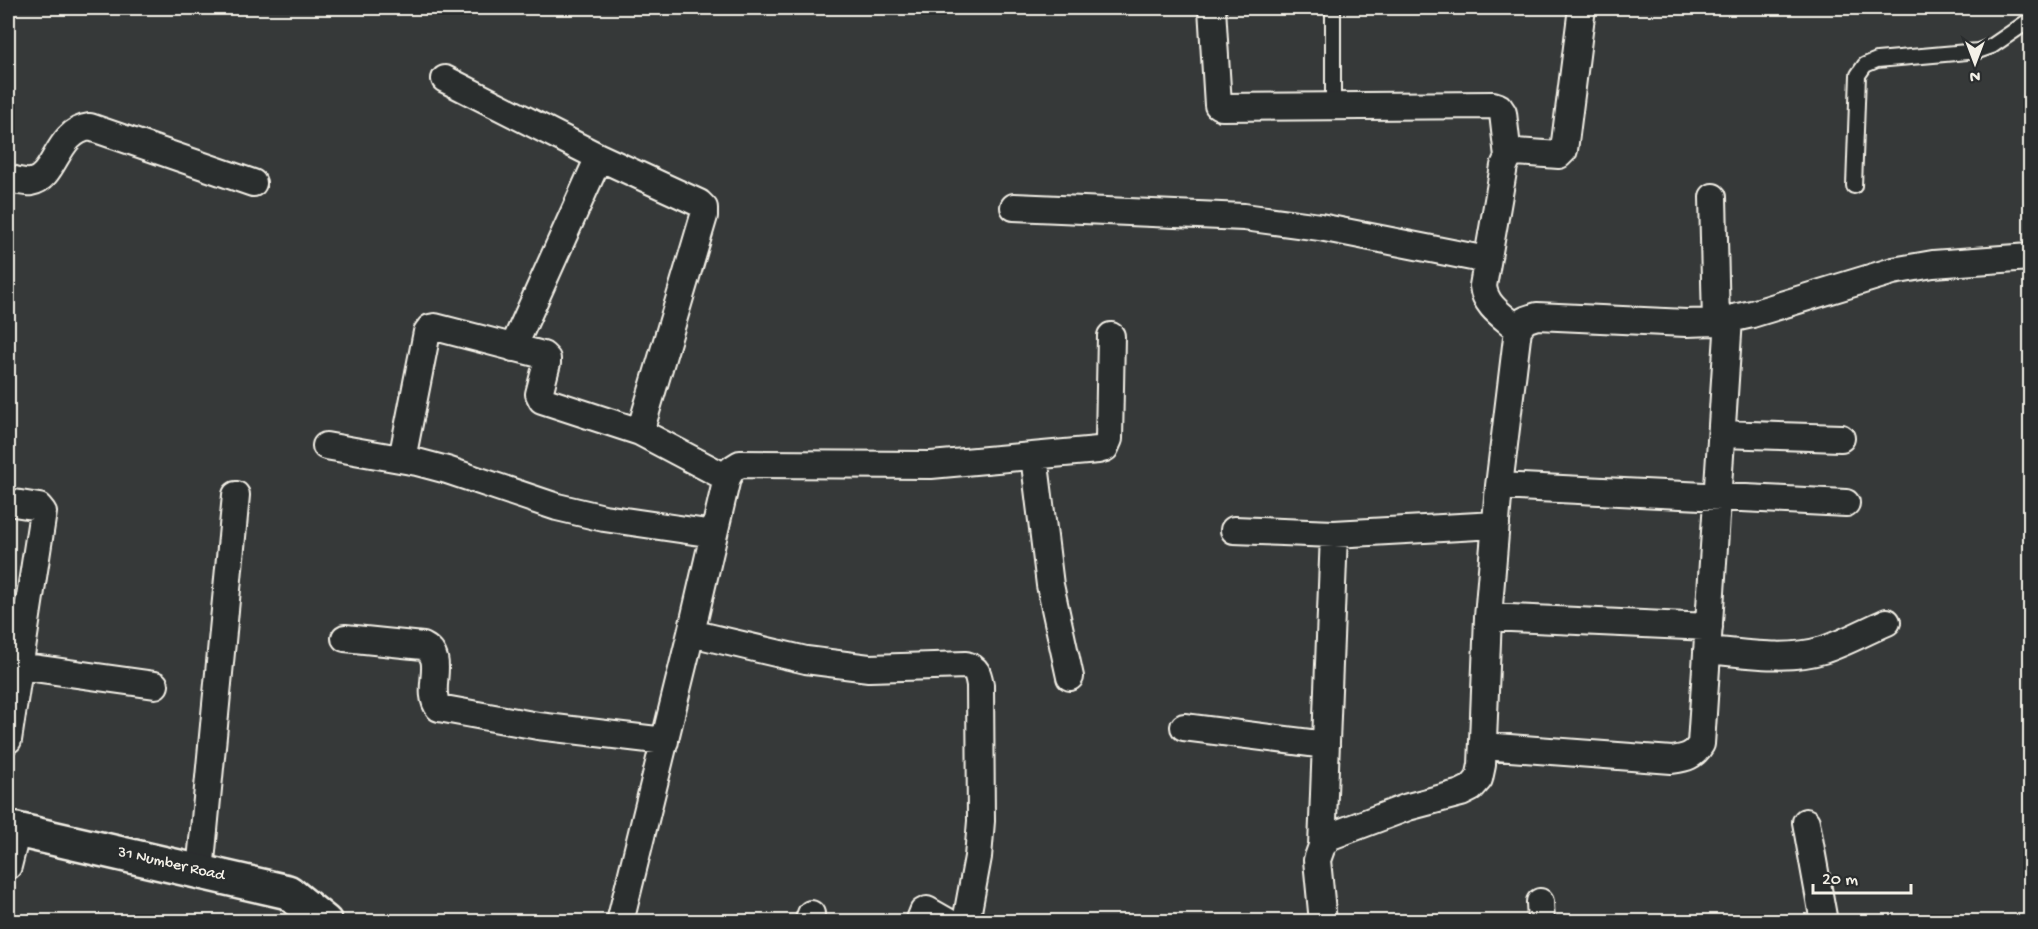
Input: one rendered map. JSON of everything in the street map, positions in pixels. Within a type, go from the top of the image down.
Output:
[{"type":"main road","name":"31 Number Road","points":[[13,829],[288,892],[326,921]]},
{"type":"street","points":[[1212,8],[1218,105],[1222,107],[1493,105],[1499,107],[1503,113],[1508,157],[1504,166],[1483,286],[1484,296],[1491,305],[1518,329]]},
{"type":"street","points":[[1508,157],[1516,152],[1559,155],[1564,150],[1582,8]]},
{"type":"street","points":[[445,79],[599,157],[699,202],[704,208],[704,216],[640,432]]},
{"type":"street","points":[[8,178],[32,182],[41,178],[68,138],[79,128],[90,127],[253,183]]},
{"type":"street","points":[[513,348],[599,157]]},
{"type":"street","points":[[1483,746],[1672,760],[1686,758],[1695,753],[1701,744],[1722,434],[1723,321],[1713,197]]},
{"type":"street","points":[[1014,207],[1244,217],[1320,227],[1487,260]]},
{"type":"street","points":[[1322,846],[1330,836],[1408,807],[1461,793],[1471,788],[1479,778],[1482,765],[1488,616],[1499,486],[1518,329],[1525,320],[1537,316],[1686,323],[1723,321],[1893,271],[1933,264],[2031,257]]},
{"type":"street","points":[[402,459],[427,332],[430,328],[435,327],[543,356],[547,359],[539,394],[542,400],[640,432],[727,478]]},
{"type":"street","points":[[620,921],[727,478],[732,469],[740,464],[931,465],[1098,450],[1105,447],[1109,440],[1111,336]]},
{"type":"street","points":[[1722,434],[1841,438]]},
{"type":"street","points":[[326,446],[402,459],[447,470],[557,507],[594,516],[714,534]]},
{"type":"street","points":[[1034,456],[1050,585],[1070,677]]},
{"type":"street","points":[[1499,486],[1846,504]]},
{"type":"street","points":[[200,872],[236,495]]},
{"type":"street","points":[[8,502],[39,507],[43,512],[8,740]]},
{"type":"street","points":[[1234,530],[1334,534],[1496,525]]},
{"type":"street","points":[[1323,921],[1317,860],[1322,846],[1334,534]]},
{"type":"street","points":[[1488,616],[1708,638],[1780,655],[1822,650],[1887,622]]},
{"type":"street","points":[[691,633],[806,660],[869,668],[966,665],[973,667],[978,674],[980,685],[981,820],[978,857],[966,921]]},
{"type":"street","points":[[345,638],[423,646],[431,650],[435,657],[434,699],[439,708],[538,726],[664,741]]},
{"type":"street","points":[[19,666],[155,685]]},
{"type":"street","points":[[1184,727],[1326,745]]},
{"type":"street","points":[[1806,822],[1824,921]]},
{"type":"street","points":[[8,866],[13,829]]},
{"type":"street","points":[[919,921],[923,912],[927,910],[948,921]]},
{"type":"lane","points":[[1332,106],[1333,8]]},
{"type":"lane","points":[[1854,186],[1858,75],[1865,65],[1877,60],[1978,51],[1992,46],[2031,20]]}]
